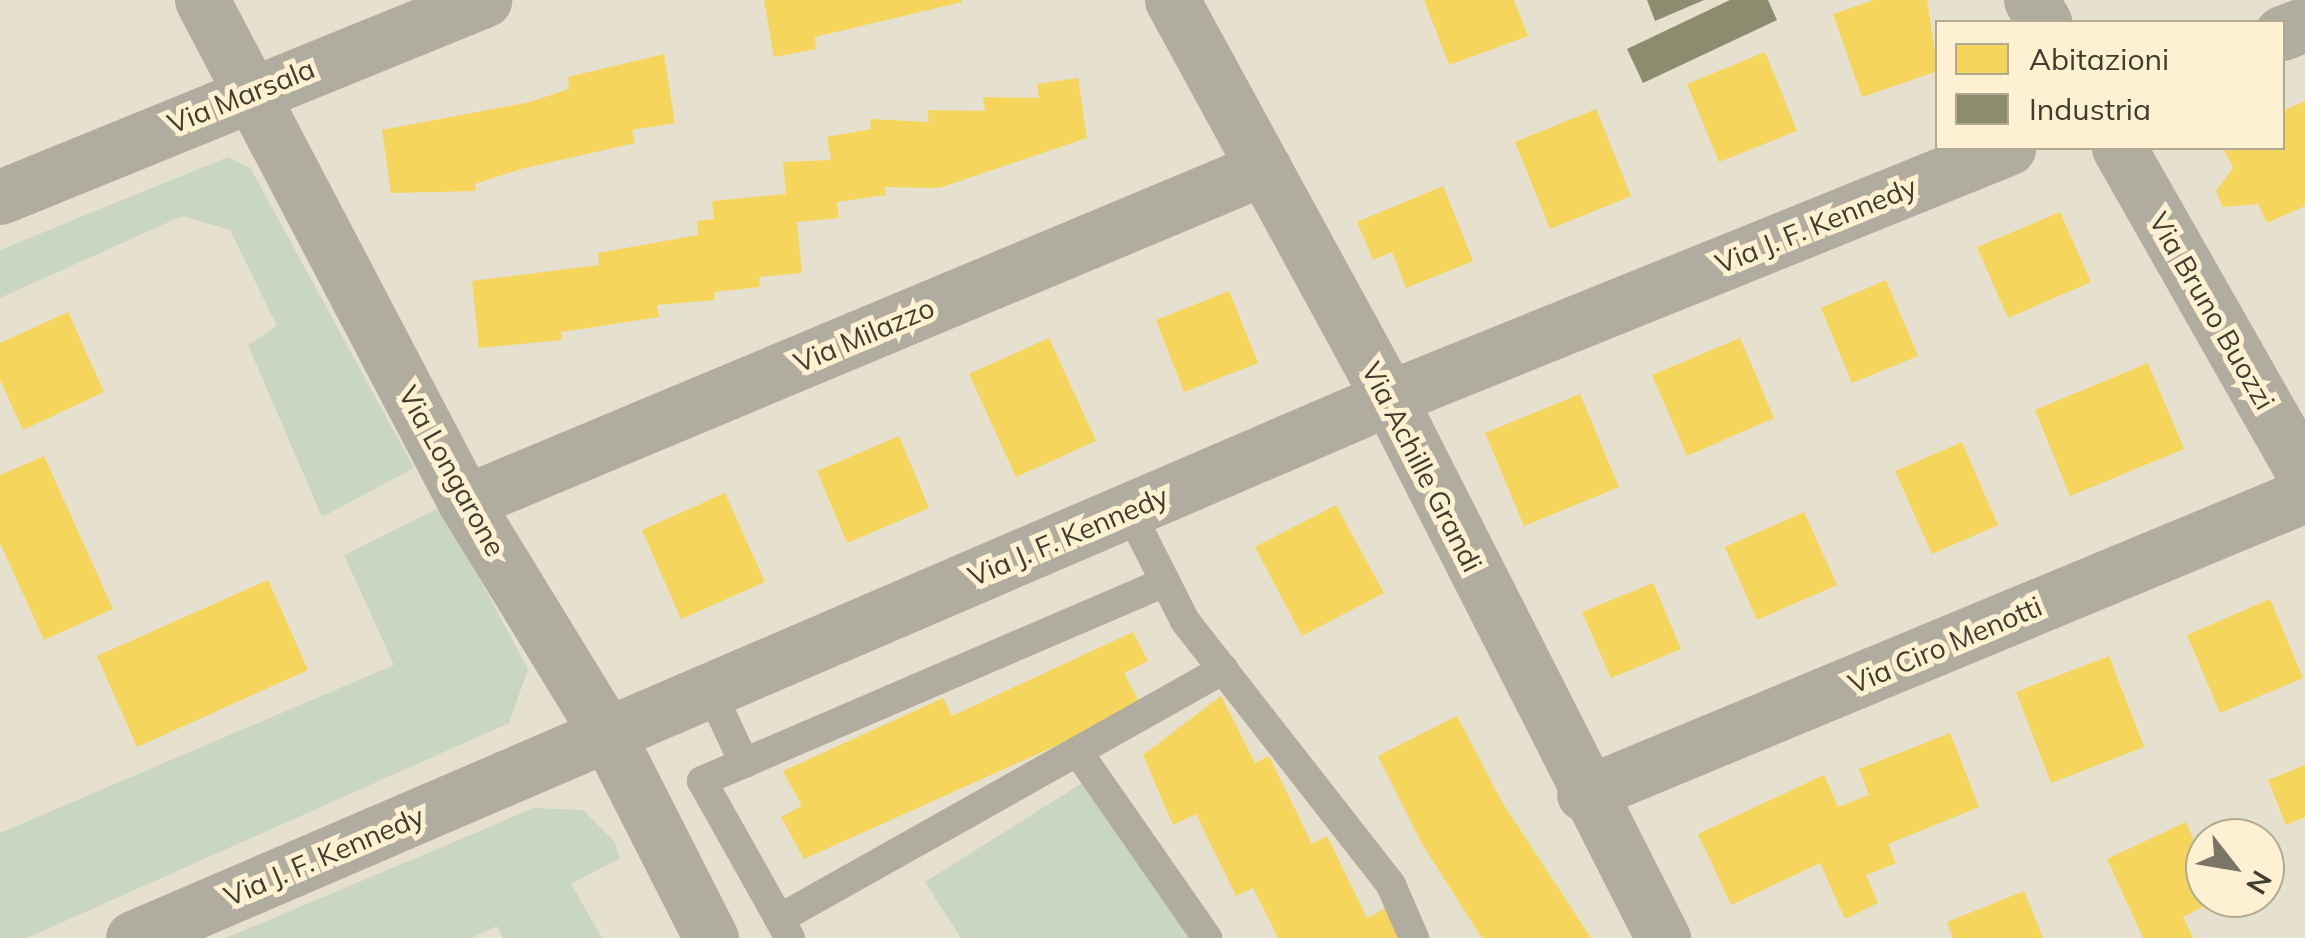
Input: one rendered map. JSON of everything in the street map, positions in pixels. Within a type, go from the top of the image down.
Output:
[{"type":"street","name":"Via Longarone","points":[[202,0],[464,502],[608,735],[711,938]]},
{"type":"street","name":"Via Marsala","points":[[0,197],[251,90],[484,0]]},
{"type":"street","name":"Via Achille Grandi","points":[[1172,0],[1389,398],[1584,794],[1664,938]]},
{"type":"street","name":"Via J. F. Kennedy","points":[[133,938],[1389,398],[2003,150]]},
{"type":"street","name":"Via Bruno Buozzi","points":[[2120,150],[2305,475]]},
{"type":"street","name":"Via Milazzo","points":[[464,502],[1264,168]]},
{"type":"street","name":"Via Ciro Menotti","points":[[1584,794],[2305,495]]},
{"type":"lane","points":[[1129,510],[1166,582],[1224,668],[1390,885],[1414,938]]},
{"type":"lane","points":[[1166,582],[702,781],[785,929],[1224,668]]},
{"type":"lane","points":[[710,690],[744,763]]},
{"type":"lane","points":[[1080,755],[1207,938]]},
{"type":"green space","points":[[228,157],[251,169],[414,468],[322,517],[248,345],[277,326],[230,230],[182,216],[0,298],[0,250]]},
{"type":"green space","points":[[441,507],[528,669],[509,723],[27,938],[0,938],[0,833],[394,665],[344,555]]},
{"type":"green space","points":[[1087,780],[1195,938],[961,938],[925,882]]},
{"type":"green space","points":[[534,808],[583,810],[614,841],[620,858],[571,884],[602,938],[503,938],[497,926],[471,938],[226,938]]},
{"type":"building: Abitazioni","points":[[764,0],[962,2],[815,37],[816,49],[774,57]]},
{"type":"building: Abitazioni","points":[[1424,0],[1514,0],[1528,36],[1449,65]]},
{"type":"building: Abitazioni","points":[[1874,0],[1927,0],[1935,72],[1862,97],[1833,14]]},
{"type":"building: Abitazioni","points":[[1765,52],[1797,131],[1719,162],[1687,84]]},
{"type":"building: Abitazioni","points":[[664,54],[675,123],[632,130],[635,143],[521,169],[475,184],[476,191],[391,193],[382,130],[530,102],[569,89],[568,77]]},
{"type":"building: Abitazioni","points":[[1078,78],[1087,138],[939,188],[884,187],[886,195],[837,202],[839,218],[797,222],[802,273],[759,277],[760,287],[714,292],[715,300],[657,305],[659,317],[561,332],[562,340],[479,348],[472,281],[599,265],[598,253],[698,235],[697,221],[714,219],[712,201],[786,194],[783,162],[831,160],[827,137],[871,129],[870,119],[929,122],[927,110],[985,111],[983,97],[1039,98],[1037,84]]},
{"type":"building: Abitazioni","points":[[2305,101],[2305,206],[2267,223],[2258,204],[2223,207],[2216,191],[2233,168],[2224,150],[2285,150],[2285,110]]},
{"type":"building: Abitazioni","points":[[1596,109],[1631,196],[1550,229],[1515,142]]},
{"type":"building: Abitazioni","points":[[1443,186],[1473,261],[1406,288],[1392,252],[1373,260],[1357,222]]},
{"type":"building: Abitazioni","points":[[2060,212],[2091,282],[2008,318],[1977,247]]},
{"type":"building: Abitazioni","points":[[1886,280],[1918,356],[1852,383],[1821,308]]},
{"type":"building: Abitazioni","points":[[1229,291],[1258,363],[1184,392],[1156,320]]},
{"type":"building: Abitazioni","points":[[68,312],[104,392],[23,430],[0,380],[0,343]]},
{"type":"building: Abitazioni","points":[[1049,338],[1096,441],[1016,477],[969,374]]},
{"type":"building: Abitazioni","points":[[1740,338],[1774,418],[1687,456],[1652,375]]},
{"type":"building: Abitazioni","points":[[2148,363],[2184,449],[2070,496],[2035,410]]},
{"type":"building: Abitazioni","points":[[1580,394],[1619,487],[1524,526],[1485,433]]},
{"type":"building: Abitazioni","points":[[899,436],[929,508],[847,543],[817,471]]},
{"type":"building: Abitazioni","points":[[1962,442],[1998,525],[1932,554],[1895,471]]},
{"type":"building: Abitazioni","points":[[44,456],[113,609],[44,640],[0,543],[0,475]]},
{"type":"building: Abitazioni","points":[[725,493],[765,582],[681,619],[642,530]]},
{"type":"building: Abitazioni","points":[[1336,505],[1384,593],[1302,636],[1255,547]]},
{"type":"building: Abitazioni","points":[[1804,512],[1837,585],[1757,620],[1725,547]]},
{"type":"building: Abitazioni","points":[[268,580],[308,670],[137,747],[97,656]]},
{"type":"building: Abitazioni","points":[[1653,583],[1681,649],[1611,678],[1582,612]]},
{"type":"building: Abitazioni","points":[[2270,599],[2303,678],[2220,713],[2187,635]]},
{"type":"building: Abitazioni","points":[[1133,632],[1148,661],[1124,673],[1142,707],[804,859],[781,817],[802,806],[783,771],[943,698],[952,716]]},
{"type":"building: Abitazioni","points":[[2109,656],[2144,747],[2051,783],[2016,692]]},
{"type":"building: Abitazioni","points":[[1221,696],[1255,763],[1269,756],[1312,844],[1327,836],[1367,918],[1386,908],[1401,938],[1278,938],[1253,888],[1236,896],[1196,814],[1173,825],[1143,755]]},
{"type":"building: Abitazioni","points":[[1457,716],[1502,802],[1591,938],[1482,938],[1421,842],[1378,756]]},
{"type":"building: Abitazioni","points":[[1950,733],[1979,807],[1888,844],[1896,863],[1866,875],[1878,903],[1845,919],[1820,863],[1731,905],[1698,834],[1824,775],[1838,807],[1869,795],[1859,769]]},
{"type":"building: Abitazioni","points":[[2305,765],[2305,817],[2286,825],[2268,780]]},
{"type":"building: Abitazioni","points":[[2185,822],[2183,917],[2193,938],[2143,938],[2107,859]]},
{"type":"building: Abitazioni","points":[[2024,891],[2043,938],[1953,938],[1947,922]]},
{"type":"building: Industria","points":[[1647,0],[1704,0],[1655,21]]},
{"type":"building: Industria","points":[[1730,0],[1768,0],[1777,20],[1643,83],[1627,49]]}]
